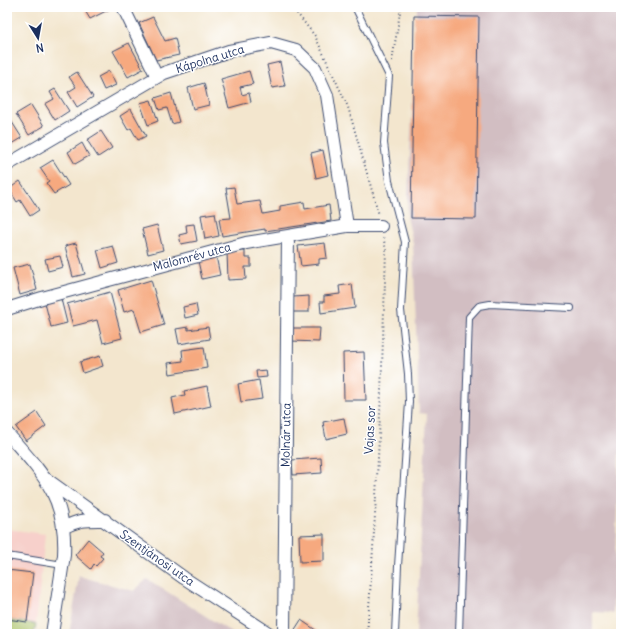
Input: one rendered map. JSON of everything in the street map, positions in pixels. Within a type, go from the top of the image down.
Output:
[{"type":"street","points":[[123,7],[157,77]]},
{"type":"street","name":"Kápolna utca","points":[[7,165],[164,73],[229,51],[271,43],[296,50],[316,68],[327,95],[348,226]]},
{"type":"street","name":"Malomrév utca","points":[[7,309],[42,298],[246,243],[348,226],[381,226]]},
{"type":"street","name":"Molnár utca","points":[[284,634],[288,236]]},
{"type":"street","points":[[7,433],[46,479],[61,514],[65,542],[63,565],[52,634]]},
{"type":"street","name":"Szentjánosi utca","points":[[46,479],[184,578],[270,634]]},
{"type":"street","points":[[63,528],[75,522],[85,520],[105,520]]},
{"type":"lane","points":[[355,7],[389,76],[384,143],[389,181],[405,242],[401,310],[408,374],[409,402],[395,634]]},
{"type":"lane","points":[[458,634],[469,317],[479,306],[490,304],[570,308]]},
{"type":"lane","points":[[7,556],[63,565]]},
{"type":"path","name":"Vajas sor","points":[[292,7],[315,36],[348,107],[381,226],[386,250],[376,498],[367,634]]},
{"type":"path","points":[[389,76],[401,7]]},
{"type":"shaded area","points":[[417,7],[621,7],[621,454],[619,454],[613,613],[593,612],[593,634],[416,634],[427,414],[419,413],[413,243],[407,217]]},
{"type":"shaded area","points":[[7,529],[45,534],[36,624],[7,620]]},
{"type":"shaded area","points":[[79,576],[134,591],[147,579],[234,634],[69,634]]},
{"type":"green space","points":[[7,620],[36,624],[34,634],[7,634]]},
{"type":"building","points":[[87,7],[109,7],[110,9],[90,19],[84,9]]},
{"type":"building","points":[[414,16],[479,17],[476,219],[411,218]]},
{"type":"building","points":[[153,17],[165,41],[175,38],[179,55],[156,60],[139,23]]},
{"type":"building","points":[[129,43],[143,69],[128,77],[113,51]]},
{"type":"building","points":[[280,62],[285,86],[272,88],[267,65]]},
{"type":"building","points":[[109,71],[116,85],[104,90],[98,77]]},
{"type":"building","points":[[249,71],[253,84],[240,87],[242,95],[249,93],[251,102],[229,108],[221,79]]},
{"type":"building","points":[[77,72],[93,97],[77,107],[68,92],[76,87],[69,77]]},
{"type":"building","points":[[204,83],[209,105],[193,109],[188,88]]},
{"type":"building","points":[[55,89],[69,111],[55,120],[45,104],[54,99],[50,92]]},
{"type":"building","points":[[171,93],[179,122],[172,124],[167,108],[159,110],[155,98]]},
{"type":"building","points":[[151,100],[158,121],[148,125],[140,103]]},
{"type":"building","points":[[31,105],[44,126],[29,135],[16,114]]},
{"type":"building","points":[[131,109],[146,136],[138,140],[131,128],[128,130],[120,116]]},
{"type":"building","points":[[10,119],[22,138],[7,147],[7,121]]},
{"type":"building","points":[[101,131],[112,148],[98,157],[87,140]]},
{"type":"building","points":[[82,143],[89,156],[75,164],[68,152]]},
{"type":"building","points":[[323,150],[328,175],[316,178],[311,153]]},
{"type":"building","points":[[53,160],[69,185],[54,194],[46,183],[49,181],[40,168]]},
{"type":"building","points":[[20,181],[39,210],[30,216],[20,200],[17,202],[9,189]]},
{"type":"building","points":[[234,187],[237,204],[260,201],[263,214],[280,211],[280,206],[304,202],[305,209],[329,205],[331,221],[222,236],[219,219],[231,218],[226,188]]},
{"type":"building","points":[[215,213],[219,236],[205,239],[201,215]]},
{"type":"building","points":[[194,224],[197,241],[181,244],[179,235],[187,233],[186,225]]},
{"type":"building","points":[[157,225],[163,250],[148,254],[142,229]]},
{"type":"building","points":[[76,243],[85,274],[73,277],[65,246]]},
{"type":"building","points":[[325,243],[327,258],[319,259],[319,264],[301,266],[298,246]]},
{"type":"building","points":[[113,246],[118,263],[102,268],[97,250]]},
{"type":"building","points":[[245,251],[245,258],[251,258],[251,267],[245,267],[246,279],[228,280],[227,252]]},
{"type":"building","points":[[60,256],[63,267],[48,271],[45,259]]},
{"type":"building","points":[[216,256],[220,275],[202,279],[198,261]]},
{"type":"building","points":[[30,264],[37,290],[20,295],[13,268]]},
{"type":"building","points":[[151,280],[164,325],[141,332],[134,309],[124,312],[118,290]]},
{"type":"building","points":[[352,284],[355,308],[321,313],[320,302],[324,302],[324,296],[340,294],[339,286]]},
{"type":"building","points":[[110,292],[122,338],[103,343],[97,320],[73,326],[67,304]]},
{"type":"building","points":[[309,296],[309,312],[293,312],[293,297]]},
{"type":"building","points":[[61,299],[67,323],[51,327],[45,303]]},
{"type":"building","points":[[196,304],[198,315],[185,318],[183,307]]},
{"type":"building","points":[[188,327],[188,330],[208,327],[210,339],[179,344],[176,329]]},
{"type":"building","points":[[291,328],[320,328],[319,342],[291,341]]},
{"type":"building","points":[[204,347],[207,368],[170,374],[168,363],[183,361],[182,350]]},
{"type":"building","points":[[364,352],[366,400],[344,400],[343,353]]},
{"type":"building","points":[[100,356],[103,366],[83,373],[80,362]]},
{"type":"building","points":[[266,370],[267,377],[257,378],[256,371]]},
{"type":"building","points":[[259,380],[262,399],[241,402],[238,384]]},
{"type":"building","points":[[207,386],[211,406],[175,414],[172,398],[185,395],[184,391]]},
{"type":"building","points":[[37,412],[46,426],[26,441],[16,427]]},
{"type":"building","points":[[344,418],[347,434],[326,439],[323,422]]},
{"type":"building","points":[[321,458],[322,473],[293,475],[292,460]]},
{"type":"building","points":[[324,534],[324,561],[300,562],[299,535]]},
{"type":"building","points":[[88,539],[103,552],[100,556],[103,558],[96,566],[94,564],[91,569],[75,555]]},
{"type":"building","points":[[7,570],[33,573],[27,622],[7,619]]},
{"type":"building","points":[[301,620],[320,633],[292,634]]}]
